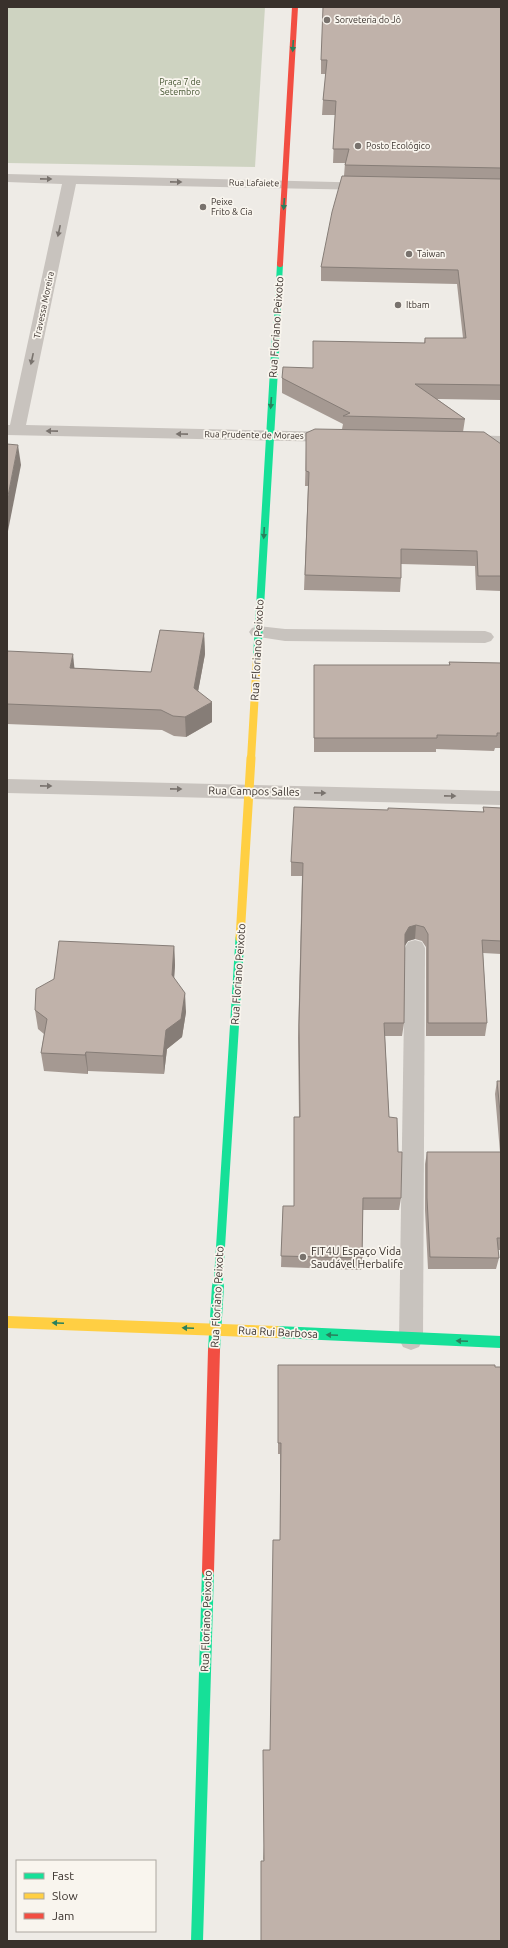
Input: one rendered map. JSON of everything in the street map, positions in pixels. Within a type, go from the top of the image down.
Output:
[{"type":"street","name":"Rua Floriano Peixoto","points":[[197,1941],[215,1329],[249,791],[295,7]]},
{"type":"street","name":"Rua Lafaiete","points":[[7,178],[385,186]]},
{"type":"street","name":"Travessa Moreira","points":[[12,430],[70,180]]},
{"type":"street","name":"Rua Prudente de Moraes","points":[[12,430],[349,437]]},
{"type":"street","points":[[453,440],[501,441]]},
{"type":"street","name":"Rua Campos Salles","points":[[7,786],[501,798]]},
{"type":"street","name":"Rua Rui Barbosa","points":[[7,1322],[215,1329],[501,1342]]},
{"type":"lane","points":[[258,632],[285,634],[485,637]]},
{"type":"lane","points":[[411,1339],[415,948]]},
{"type":"green space","name":"Praça 7 de Setembro","points":[[7,7],[265,7],[255,167],[7,163]]},
{"type":"building","points":[[323,7],[501,7],[501,168],[345,165],[349,149],[333,149],[336,101],[323,100],[327,60],[321,60]]},
{"type":"building","points":[[342,176],[501,179],[501,385],[415,384],[465,419],[343,416],[350,413],[282,378],[283,367],[313,368],[313,341],[425,343],[425,338],[466,338],[458,270],[321,267],[332,212]]},
{"type":"building","points":[[315,429],[484,432],[501,444],[501,576],[478,576],[477,551],[401,549],[401,578],[305,575],[309,472],[306,471],[306,433]]},
{"type":"building","points":[[7,444],[18,445],[7,501]]},
{"type":"building","points":[[160,630],[204,633],[194,688],[212,702],[185,717],[173,716],[161,710],[7,704],[7,651],[73,654],[70,668],[151,672]]},
{"type":"building","points":[[449,662],[501,663],[501,733],[497,733],[497,736],[437,735],[437,738],[314,738],[314,665],[450,665]]},
{"type":"building","points":[[294,807],[388,810],[388,808],[484,812],[483,807],[501,808],[501,941],[482,940],[487,1023],[428,1023],[428,934],[424,927],[416,925],[409,927],[405,934],[404,1023],[384,1023],[389,1117],[397,1118],[398,1152],[402,1152],[401,1198],[363,1198],[362,1258],[281,1256],[283,1206],[294,1206],[294,1117],[300,1117],[299,1025],[303,863],[291,862]]},
{"type":"building","points":[[59,941],[174,946],[172,975],[185,993],[181,1019],[166,1030],[163,1056],[86,1052],[85,1055],[41,1053],[47,1019],[35,1010],[36,989],[54,979]]},
{"type":"building","points":[[497,1081],[501,1081],[501,1122]]},
{"type":"building","points":[[427,1152],[501,1152],[501,1238],[497,1238],[499,1258],[430,1257],[427,1198]]},
{"type":"building","points":[[278,1365],[495,1365],[495,1367],[501,1367],[501,1941],[261,1941],[261,1861],[264,1861],[263,1750],[270,1750],[273,1540],[280,1540],[281,1443],[278,1443]]},
{"type":"traffic: fast","points":[[257,658],[280,264]]},
{"type":"traffic: fast","points":[[214,1350],[240,938]]},
{"type":"traffic: fast","points":[[277,1332],[501,1342]]},
{"type":"traffic: fast","points":[[197,1941],[208,1571]]},
{"type":"traffic: slow","points":[[240,938],[257,658]]},
{"type":"traffic: slow","points":[[7,1322],[277,1332]]},
{"type":"traffic: jam","points":[[280,264],[295,7]]},
{"type":"traffic: jam","points":[[208,1571],[214,1350]]},
{"type":"place","name":"Sorveteria do Jô","points":[[327,20]]},
{"type":"place","name":"Posto Ecológico","points":[[358,146]]},
{"type":"place","name":"Peixe Frito & Cia","points":[[203,207]]},
{"type":"place","name":"Taiwan","points":[[409,254]]},
{"type":"place","name":"Itbam","points":[[398,305]]},
{"type":"place","name":"FIT4U Espaço Vida Saudável Herbalife","points":[[303,1257]]}]
